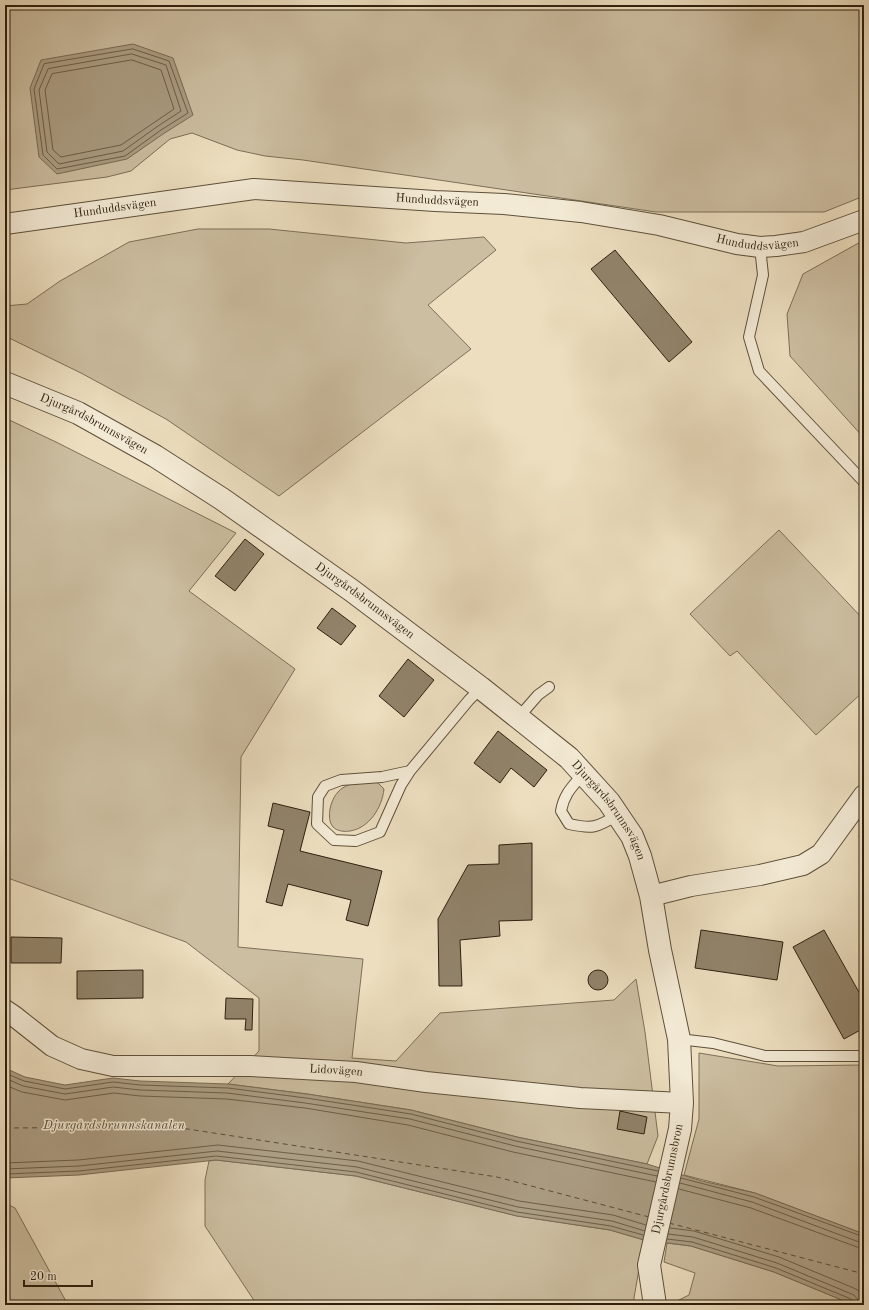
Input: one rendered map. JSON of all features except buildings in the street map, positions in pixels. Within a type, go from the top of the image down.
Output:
[{"type":"street","name":"Hunduddsvägen","points":[[5,224],[254,189],[504,204],[581,212],[659,225],[737,244],[760,247],[804,242],[864,220]]},
{"type":"street","name":"Djurgårdsbrunnsvägen","points":[[5,383],[78,413],[155,456],[222,499],[351,590],[481,688],[569,758],[609,802],[632,836],[640,856],[651,896],[660,950],[679,1039],[682,1103]]},
{"type":"street","points":[[651,896],[691,886],[760,875],[802,866],[821,854],[864,795]]},
{"type":"street","name":"Lidovägen","points":[[5,1010],[52,1046],[81,1059],[113,1066],[250,1066],[356,1072],[426,1082],[580,1098],[682,1103]]},
{"type":"street","name":"Djurgårdsbrunnsbron","points":[[655,1305],[649,1265],[678,1136],[682,1103]]},
{"type":"lane","points":[[760,247],[764,275],[749,337],[760,371],[864,482]]},
{"type":"lane","points":[[410,771],[382,777],[341,780],[325,786],[318,797],[317,824],[334,840],[356,841],[380,832],[401,785],[410,771],[469,700],[481,688]]},
{"type":"lane","points":[[518,718],[538,695],[549,688]]},
{"type":"lane","points":[[584,774],[563,799],[561,811],[569,824],[586,827],[598,826],[618,815]]},
{"type":"lane","points":[[679,1039],[713,1043],[765,1056],[864,1056]]},
{"type":"shaded area","points":[[5,5],[864,5],[864,196],[824,212],[656,212],[303,160],[265,156],[237,150],[192,133],[170,139],[131,171],[107,177],[5,190]]},
{"type":"shaded area","points":[[198,229],[269,229],[406,243],[484,237],[496,250],[428,305],[471,349],[279,496],[166,419],[81,373],[5,336],[5,306],[27,304],[60,281],[129,242]]},
{"type":"shaded area","points":[[864,240],[864,438],[790,356],[787,314],[803,274]]},
{"type":"shaded area","points":[[5,418],[56,442],[236,533],[189,591],[295,669],[241,757],[238,947],[363,959],[352,1058],[396,1061],[440,1013],[614,1000],[636,979],[645,1032],[658,1136],[647,1164],[517,1137],[411,1110],[307,1094],[228,1084],[259,1051],[259,998],[186,942],[5,877]]},
{"type":"shaded area","points":[[779,530],[864,620],[864,691],[816,735],[737,651],[730,656],[690,614]]},
{"type":"shaded area","points":[[374,780],[384,789],[381,803],[369,821],[363,826],[350,831],[341,831],[333,827],[329,816],[332,801],[340,790],[352,784]]},
{"type":"shaded area","points":[[699,1053],[778,1066],[864,1065],[864,1234],[755,1193],[684,1175],[699,1119]]},
{"type":"shaded area","points":[[216,1160],[356,1176],[517,1216],[610,1230],[644,1240],[634,1305],[257,1305],[205,1226],[205,1180],[209,1161]]},
{"type":"shaded area","points":[[5,1203],[15,1208],[68,1305],[5,1305]]},
{"type":"shaded area","points":[[667,1243],[691,1246],[774,1272],[854,1305],[677,1305],[677,1301],[689,1295],[695,1273],[664,1262]]},
{"type":"water","points":[[133,44],[173,58],[193,115],[127,159],[57,174],[39,157],[30,88],[41,60]]},
{"type":"water","name":"Djurgårdsbrunnskanalen","points":[[5,1068],[25,1077],[65,1085],[113,1078],[140,1081],[228,1084],[307,1094],[411,1110],[517,1137],[647,1164],[702,1181],[755,1193],[864,1234],[864,1305],[854,1305],[774,1272],[691,1246],[644,1240],[610,1230],[517,1216],[356,1176],[216,1160],[79,1175],[5,1178]]},
{"type":"ferry route","points":[[5,1128],[175,1127],[497,1177],[649,1217]]},
{"type":"ferry route","points":[[669,1223],[864,1274]]}]
